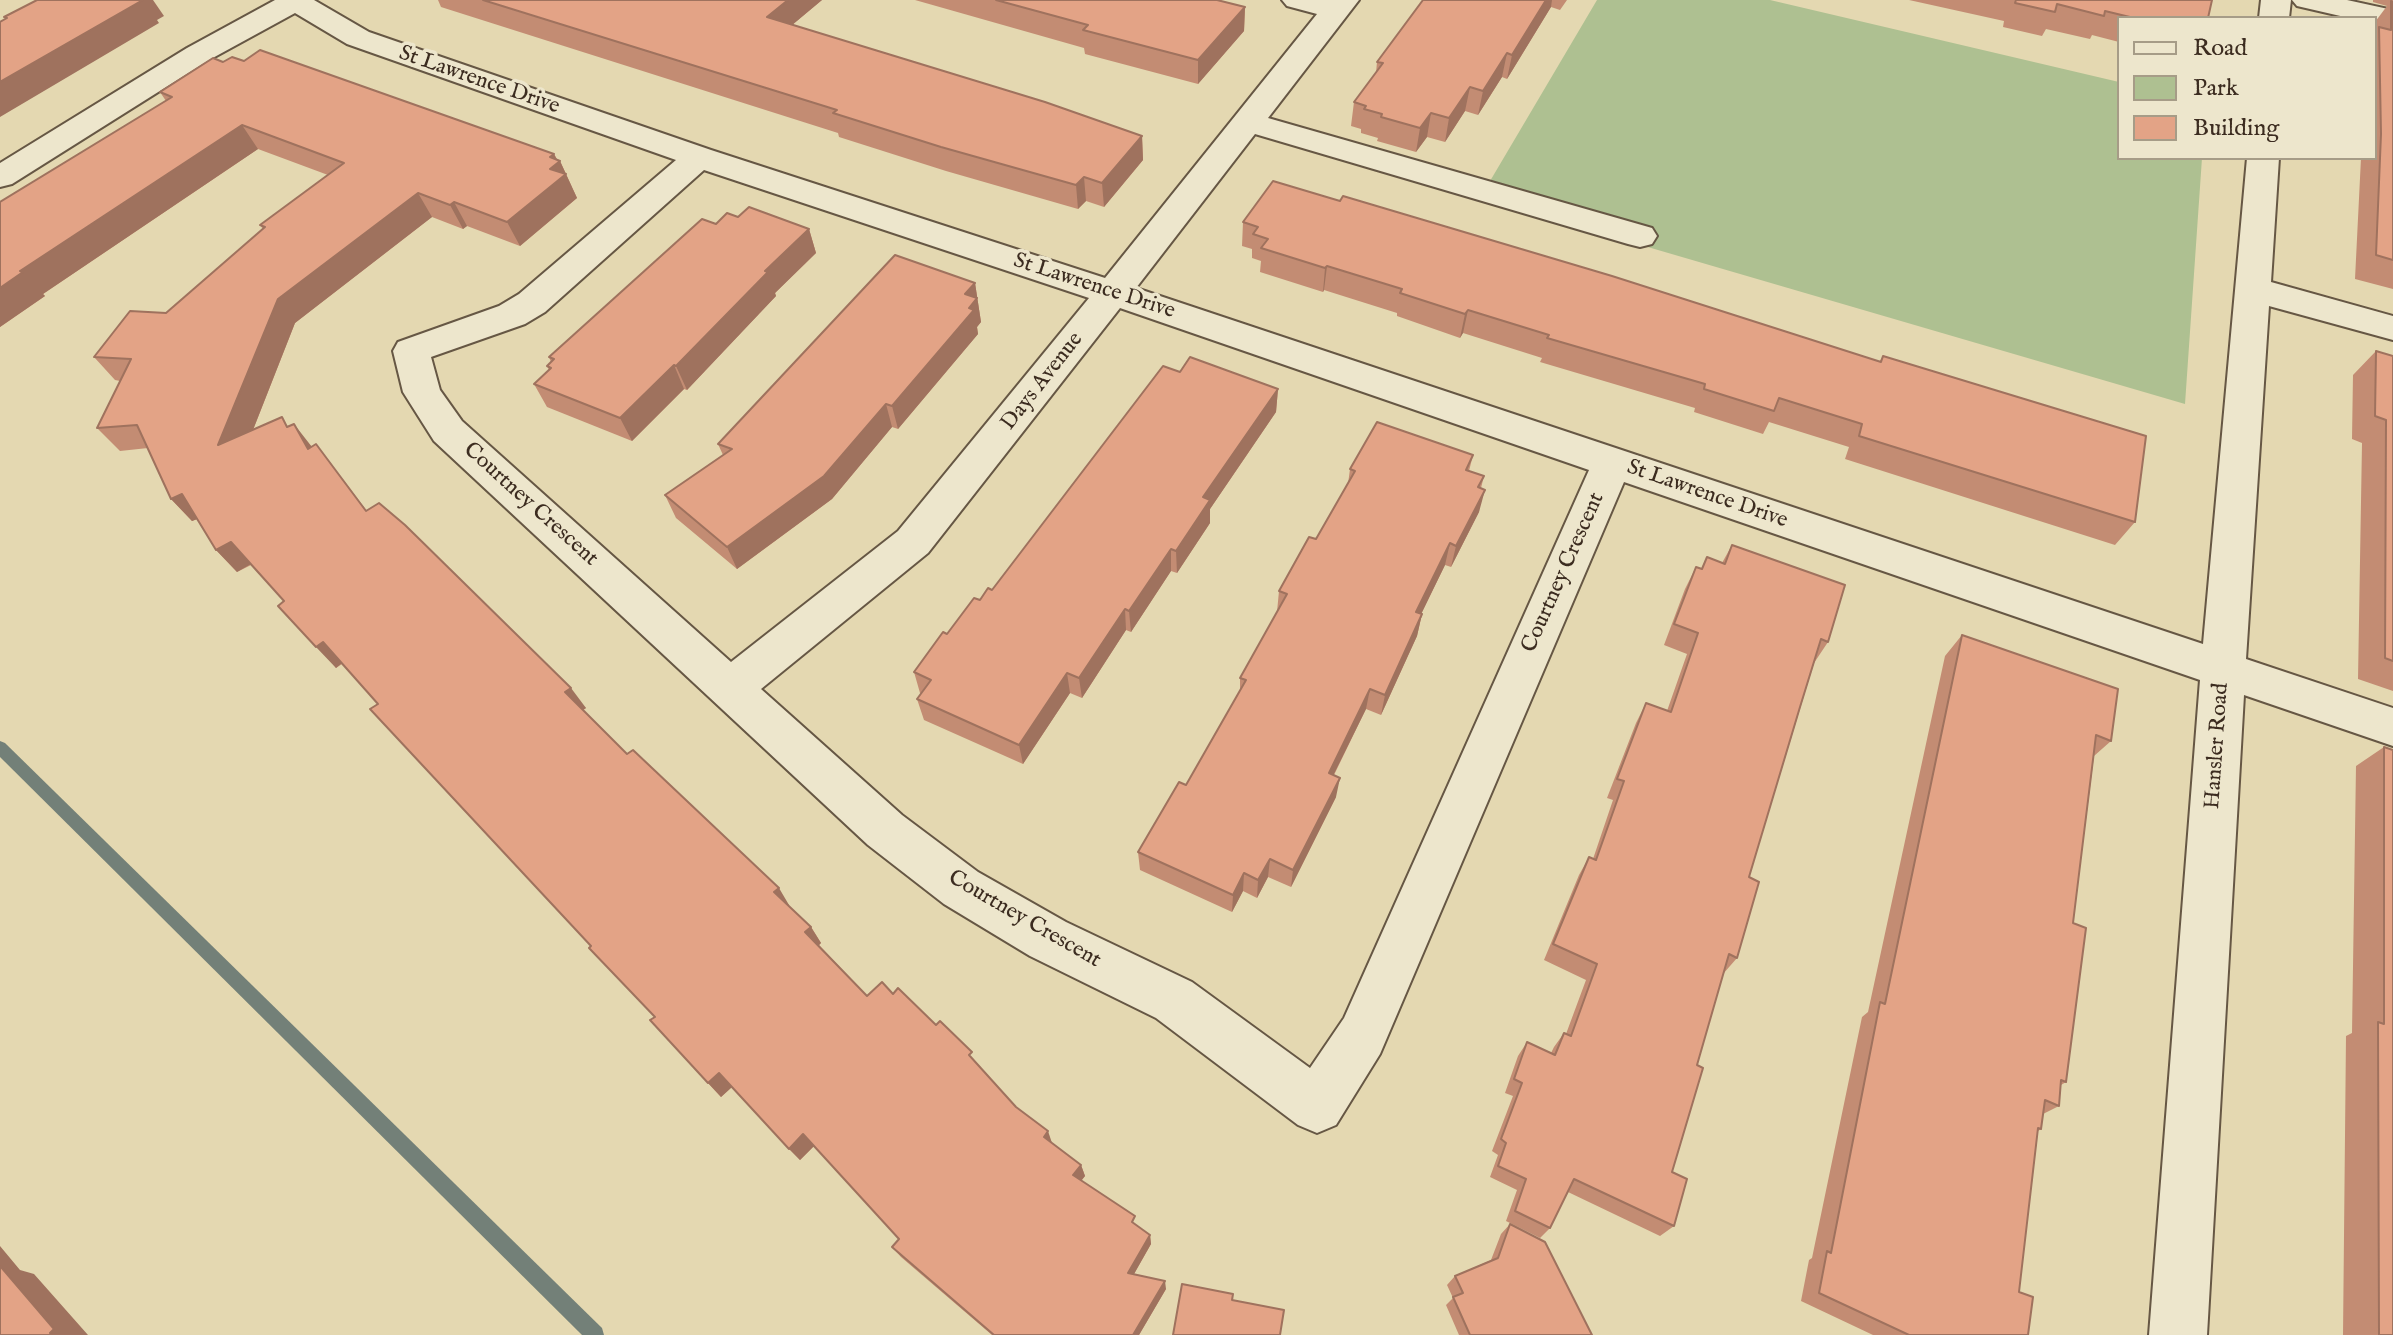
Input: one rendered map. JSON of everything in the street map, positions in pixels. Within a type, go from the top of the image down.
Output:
[{"type":"street","points":[[1297,0],[1340,5]]},
{"type":"street","points":[[2307,0],[2393,19]]},
{"type":"street","name":"St Lawrence Drive","points":[[0,177],[198,54],[295,1],[358,38],[699,157],[1113,293],[2393,727]]},
{"type":"street","name":"Days Avenue","points":[[731,688],[913,542],[995,444],[1340,5]]},
{"type":"street","points":[[1248,122],[1640,236]]},
{"type":"street","name":"Courtney Crescent","points":[[699,157],[532,303],[512,315],[411,351],[422,392],[448,431],[885,830],[961,888],[1048,939],[1174,1000],[1317,1106],[1362,1036],[1612,463]]},
{"type":"street","name":"Hansler Road","points":[[2178,1335],[2223,671],[2263,160]]},
{"type":"street","points":[[2252,289],[2393,328]]},
{"type":"green space","points":[[1597,0],[1770,0],[2117,82],[2117,160],[2202,160],[2185,404],[1480,198]]},
{"type":"building","points":[[37,0],[143,0],[0,82],[0,22]]},
{"type":"building","points":[[483,0],[788,0],[767,17],[1045,102],[1142,136],[1102,183],[1084,177],[1076,185],[941,147],[833,113],[837,110]]},
{"type":"building","points":[[996,0],[1217,0],[1245,7],[1198,60],[1083,30],[1088,25]]},
{"type":"building","points":[[1423,0],[1546,0],[1512,55],[1507,53],[1483,91],[1470,87],[1449,118],[1431,113],[1420,128],[1381,117],[1382,114],[1364,109],[1366,106],[1354,102],[1383,63],[1377,62]]},
{"type":"building","points":[[2016,0],[2212,0],[2208,16],[2126,16],[2105,11],[2104,16],[2057,4],[2055,12],[2015,3]]},
{"type":"building","points":[[2391,1],[2393,260],[2376,255],[2381,134],[2379,27],[2391,30]]},
{"type":"building","points":[[260,50],[554,154],[550,157],[560,161],[550,169],[566,174],[507,222],[454,202],[450,205],[418,193],[278,299],[218,445],[282,417],[287,427],[294,424],[308,449],[316,444],[366,511],[379,503],[405,525],[571,688],[565,692],[627,754],[633,750],[779,888],[774,892],[811,927],[805,932],[867,996],[882,982],[893,994],[898,988],[936,1025],[940,1021],[972,1052],[969,1055],[1016,1107],[1048,1131],[1044,1137],[1081,1165],[1073,1175],[1135,1216],[1132,1222],[1150,1235],[1128,1273],[1165,1281],[1133,1335],[994,1335],[892,1247],[899,1239],[803,1134],[789,1149],[719,1073],[708,1083],[650,1020],[655,1017],[589,948],[591,946],[370,709],[378,704],[323,642],[316,647],[278,606],[284,601],[231,542],[216,550],[182,494],[171,499],[137,425],[97,428],[131,359],[94,357],[130,311],[166,313],[265,227],[260,225],[344,163],[242,125],[20,271],[23,272],[0,288],[0,202],[172,97],[160,92],[213,58],[223,62],[232,57],[244,61]]},
{"type":"building","points":[[1273,181],[1340,201],[1343,196],[1612,276],[1881,362],[1883,356],[2146,436],[2135,522],[1859,436],[1862,424],[1779,398],[1774,411],[1704,389],[1705,384],[1547,338],[1549,335],[1468,310],[1465,314],[1400,293],[1402,289],[1261,248],[1268,239],[1253,234],[1258,227],[1243,222]]},
{"type":"building","points":[[749,207],[809,229],[676,366],[620,418],[534,384],[551,368],[547,366],[554,359],[549,357],[702,219],[716,224],[727,213],[738,217]]},
{"type":"building","points":[[895,255],[975,283],[965,294],[977,298],[969,308],[974,310],[892,406],[886,404],[824,476],[727,547],[665,495],[732,449],[718,444]]},
{"type":"building","points":[[2376,351],[2393,356],[2393,661],[2385,658],[2386,420],[2375,416]]},
{"type":"building","points":[[1190,357],[1278,389],[1203,497],[1210,500],[1176,551],[1171,549],[1129,611],[1125,609],[1079,678],[1067,673],[1019,745],[917,699],[931,680],[914,672],[943,632],[947,634],[974,598],[980,600],[988,588],[992,590],[1163,366],[1180,372]]},
{"type":"building","points":[[1377,422],[1473,455],[1466,470],[1484,476],[1478,487],[1485,490],[1456,546],[1450,543],[1416,612],[1422,614],[1385,695],[1370,689],[1329,773],[1340,778],[1293,870],[1270,859],[1258,880],[1244,873],[1233,895],[1138,852],[1179,782],[1186,785],[1246,680],[1240,678],[1287,594],[1279,591],[1309,537],[1316,539],[1355,471],[1350,469]]},
{"type":"building","points":[[1732,545],[1845,585],[1828,642],[1821,639],[1800,707],[1749,877],[1759,882],[1737,958],[1729,954],[1697,1065],[1703,1068],[1672,1172],[1687,1179],[1674,1226],[1574,1179],[1550,1228],[1515,1211],[1526,1179],[1498,1166],[1506,1143],[1501,1139],[1522,1083],[1514,1079],[1527,1042],[1555,1055],[1564,1033],[1571,1036],[1597,964],[1553,944],[1589,857],[1596,860],[1624,781],[1617,779],[1646,703],[1671,712],[1698,633],[1674,624],[1696,567],[1702,569],[1707,557],[1725,564]]},
{"type":"building","points":[[1962,635],[2118,689],[2111,741],[2096,735],[2073,923],[2086,928],[2066,1082],[2061,1080],[2059,1106],[2045,1100],[2041,1129],[2038,1128],[2019,1292],[2033,1297],[2028,1335],[1909,1335],[1819,1293],[1827,1251],[1831,1253],[1880,1002],[1885,1004]]},
{"type":"building","points":[[2384,747],[2393,750],[2393,1335],[2379,1335],[2378,1022],[2384,1024]]},
{"type":"building","points":[[1510,1224],[1545,1242],[1592,1335],[1470,1335],[1453,1297],[1463,1293],[1455,1276],[1498,1258]]},
{"type":"building","points":[[0,1266],[54,1329],[50,1333],[52,1335],[0,1335]]},
{"type":"building","points":[[1182,1284],[1233,1294],[1232,1300],[1284,1310],[1280,1335],[1173,1335]]},
{"type":"waterway","points":[[0,747],[595,1335]]}]
